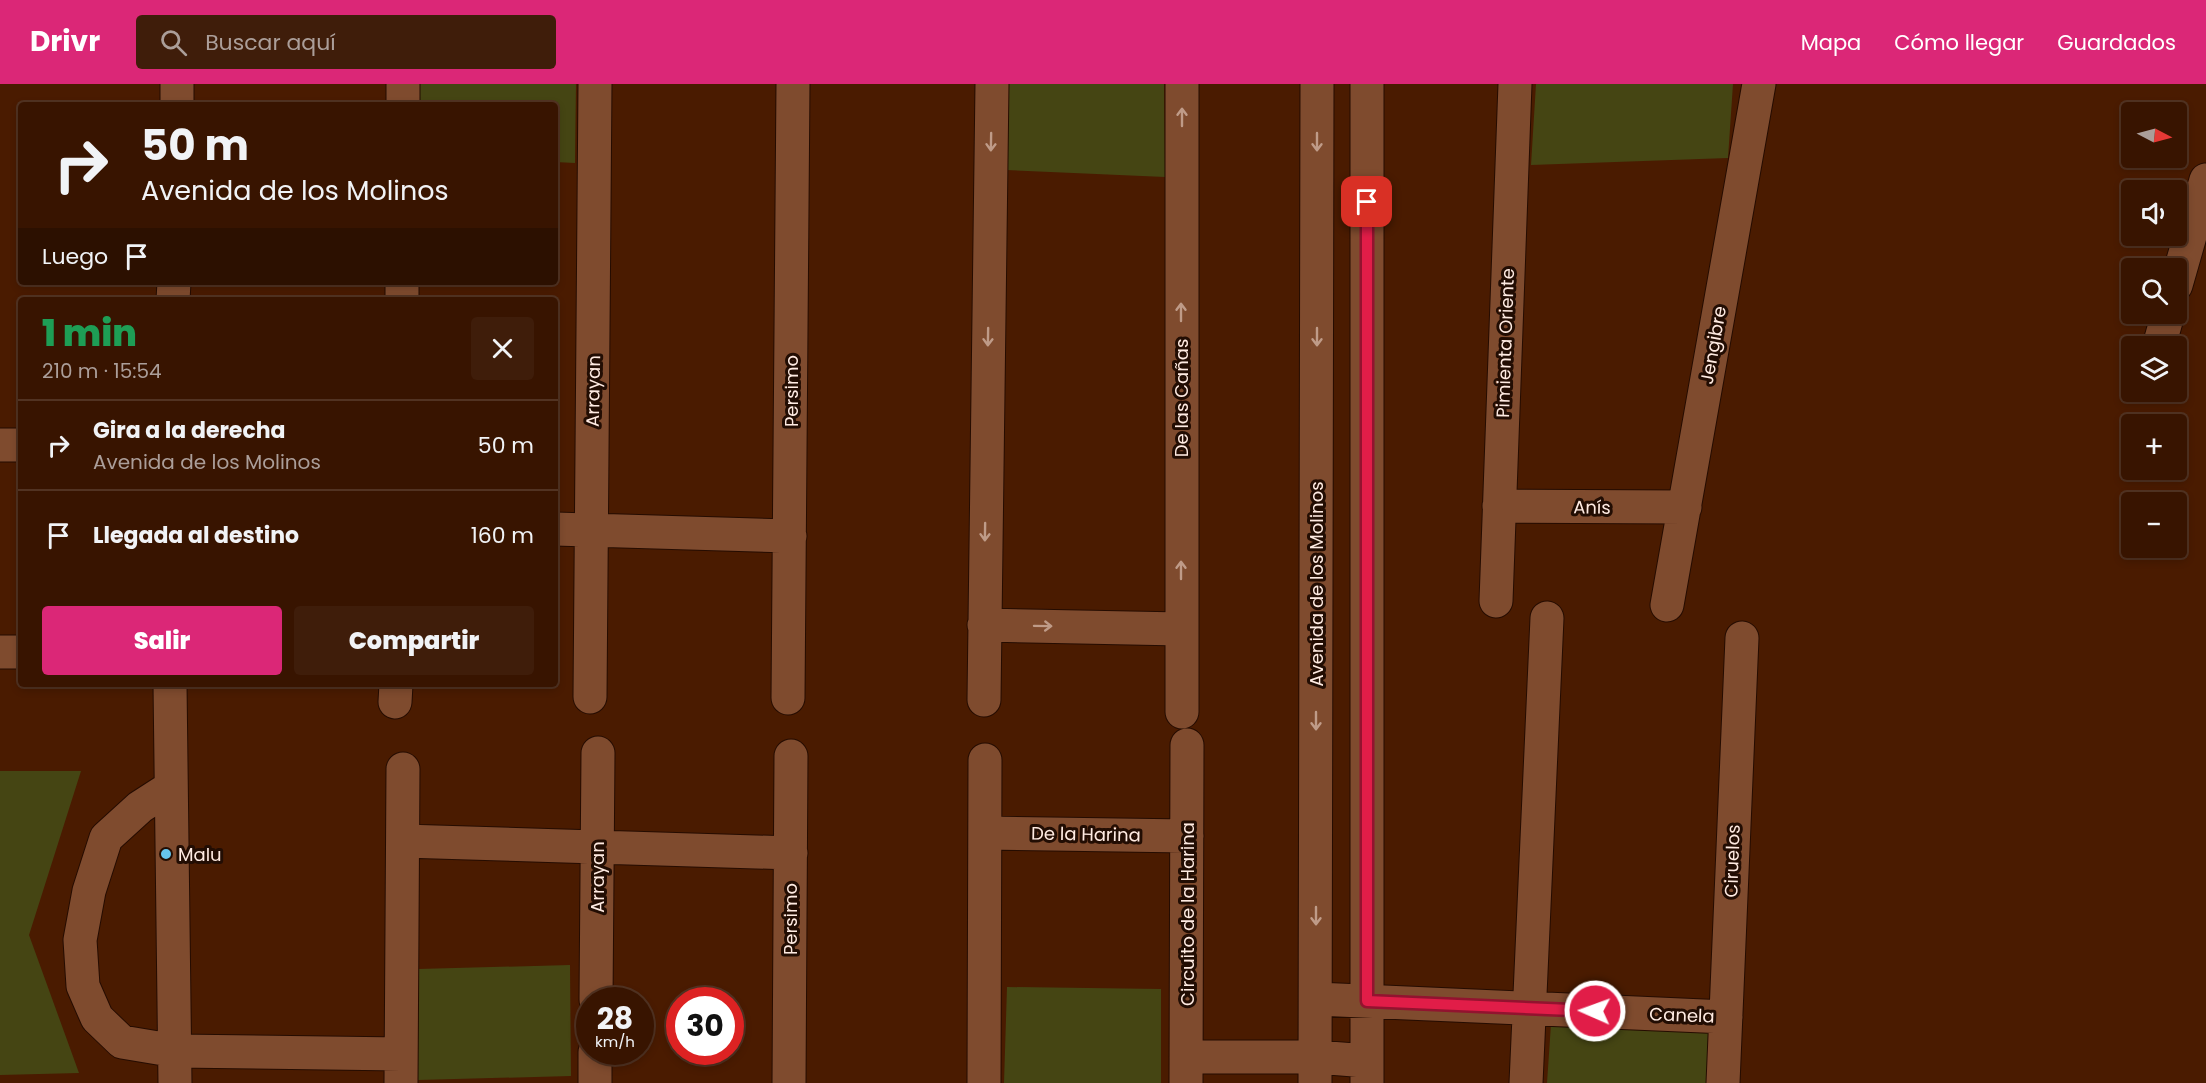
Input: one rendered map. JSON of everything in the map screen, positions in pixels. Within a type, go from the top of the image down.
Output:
[{"type":"street","points":[[177,84],[177,102]]},
{"type":"street","points":[[403,84],[403,102]]},
{"type":"street","name":"Arrayan","points":[[590,697],[596,84]]},
{"type":"street","name":"Persimo","points":[[788,698],[793,84]]},
{"type":"street","points":[[984,700],[992,84]]},
{"type":"street","name":"De las Cañas","points":[[1182,84],[1180,629],[1182,712]]},
{"type":"street","name":"Avenida de los Molinos","points":[[1316,1070],[1317,84]]},
{"type":"street","points":[[1186,1070],[1367,1072],[1367,84]]},
{"type":"street","name":"Pimienta Oriente","points":[[1496,601],[1515,84]]},
{"type":"street","name":"Jengibre","points":[[1667,605],[1759,84]]},
{"type":"street","points":[[2184,258],[2206,180]]},
{"type":"street","points":[[0,445],[18,445]]},
{"type":"street","name":"Anís","points":[[1499,506],[1685,507]]},
{"type":"street","points":[[558,529],[790,536]]},
{"type":"street","points":[[1526,1083],[1547,618]]},
{"type":"street","points":[[984,625],[1180,629]]},
{"type":"street","name":"Ciruelos","points":[[1723,1083],[1742,638]]},
{"type":"street","points":[[0,652],[18,652]]},
{"type":"street","points":[[170,687],[175,1067]]},
{"type":"street","name":"Circuito de la Harina","points":[[1186,1070],[1187,745]]},
{"type":"street","name":"Arrayan","points":[[596,987],[598,753]]},
{"type":"street","name":"Persimo","points":[[789,1083],[791,756]]},
{"type":"street","points":[[984,1083],[985,760]]},
{"type":"street","points":[[171,787],[140,807],[106,838],[89,891],[80,940],[83,986],[97,1018],[122,1042],[175,1067],[401,1069],[403,769]]},
{"type":"street","name":"De la Harina","points":[[985,833],[1187,836]]},
{"type":"street","points":[[403,841],[791,854]]},
{"type":"street","name":"Canela","points":[[1316,999],[1726,1017]]},
{"type":"street","points":[[595,1065],[595,1083]]},
{"type":"shaded area","points":[[420,84],[576,84],[575,163],[558,162],[558,102],[419,102]]},
{"type":"shaded area","points":[[1007,84],[1164,84],[1165,177],[1006,170]]},
{"type":"shaded area","points":[[1536,84],[1733,84],[1728,158],[1531,165]]},
{"type":"shaded area","points":[[0,771],[81,771],[29,935],[79,1073],[0,1075]]},
{"type":"shaded area","points":[[570,965],[571,1076],[418,1080],[418,969]]},
{"type":"shaded area","points":[[1007,987],[1161,989],[1161,1083],[1004,1083]]},
{"type":"shaded area","points":[[1551,1024],[1709,1031],[1707,1083],[1547,1083]]},
{"type":"place","name":"Malu","points":[[166,854]]},
{"type":"route","points":[[1367,202],[1367,1001],[1595,1011]]}]
